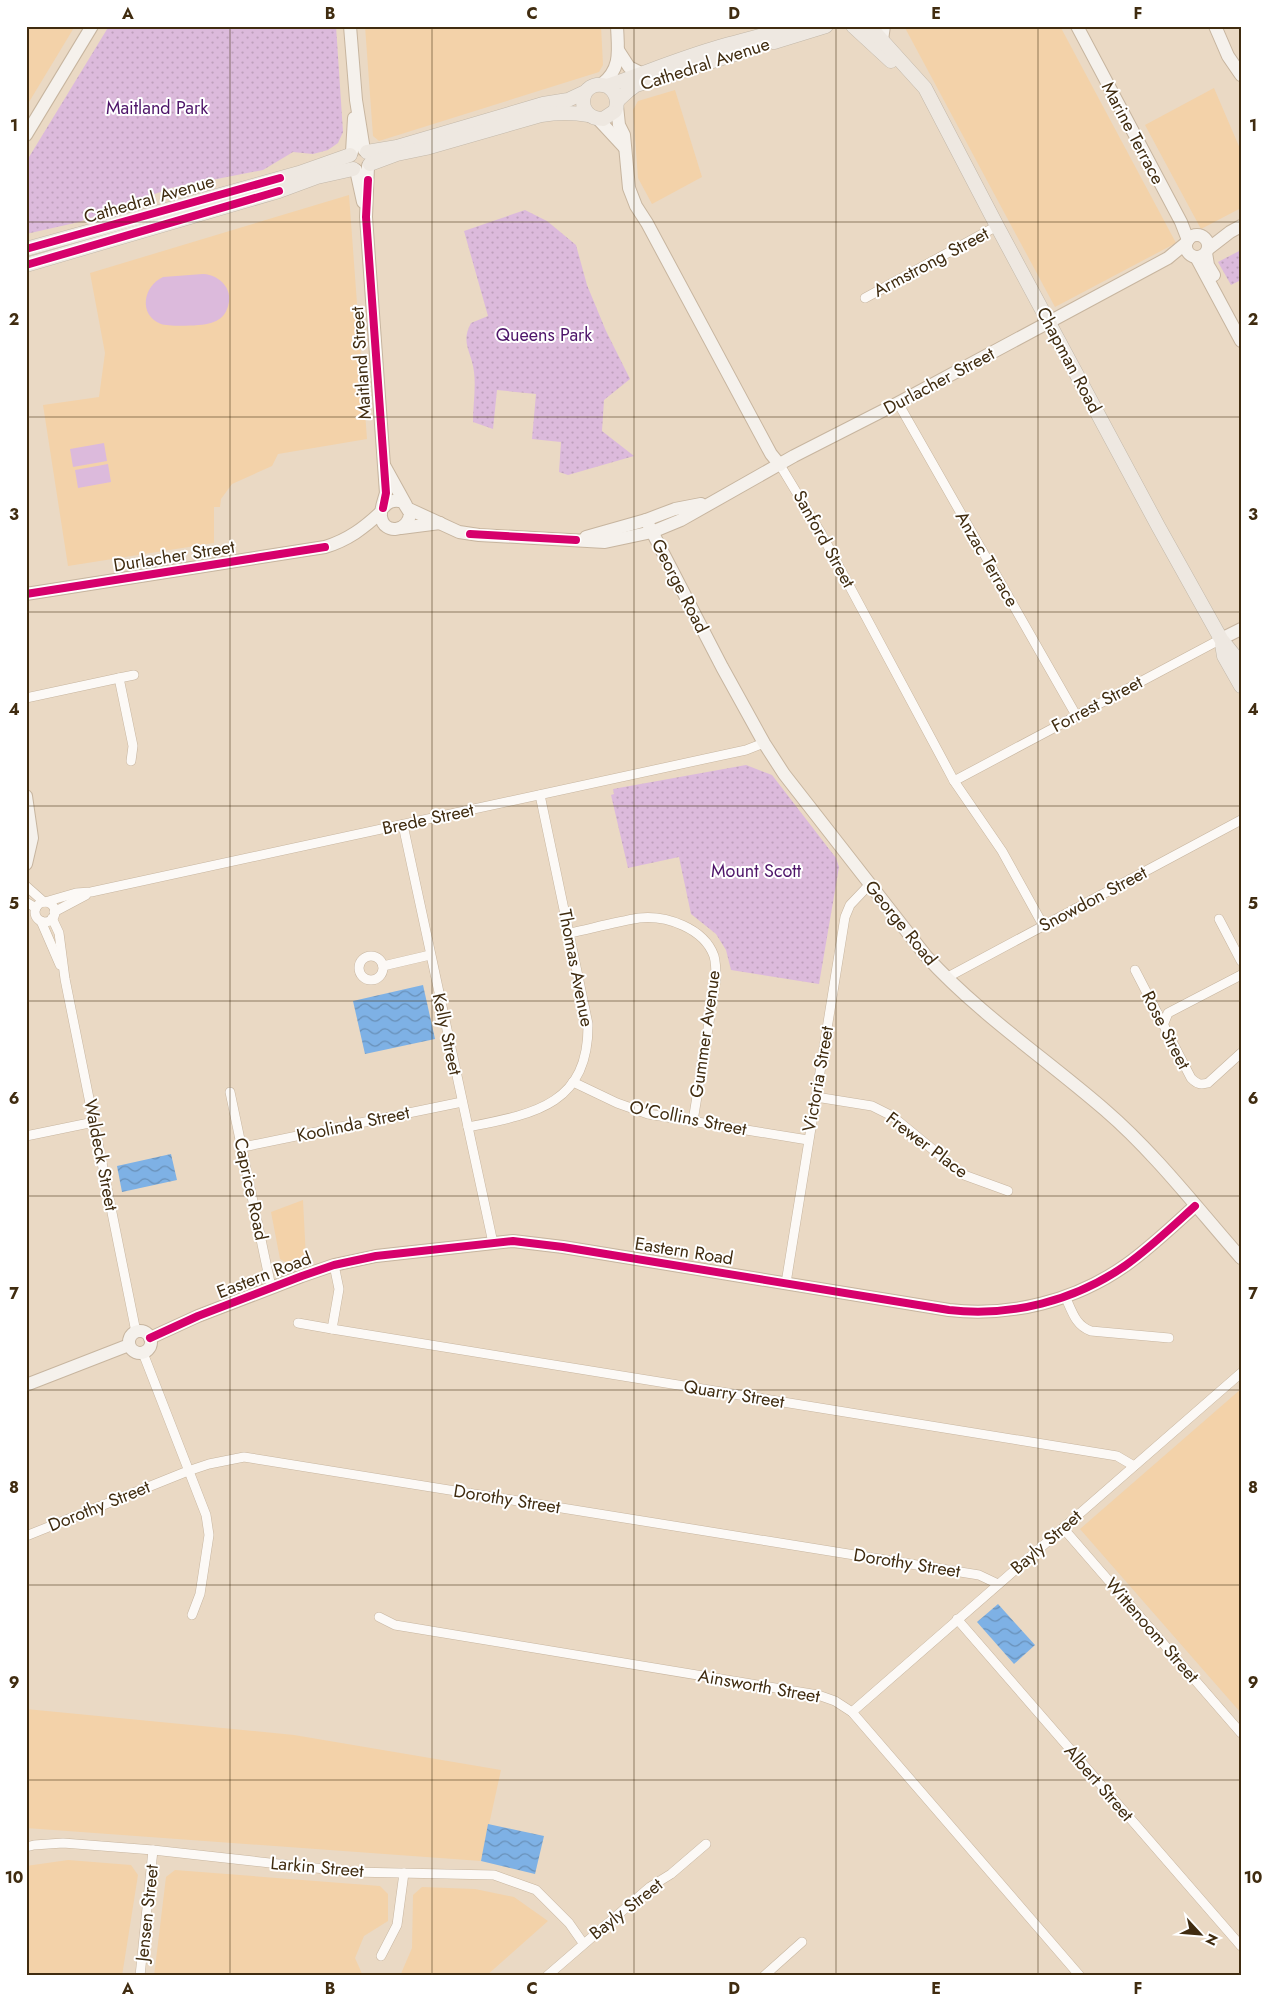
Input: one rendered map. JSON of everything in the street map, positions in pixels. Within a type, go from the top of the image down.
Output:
[{"type":"main road","name":"Cathedral Avenue","points":[[605,85],[719,47],[793,26]]},
{"type":"main road","name":"Cathedral Avenue","points":[[617,104],[628,91],[647,81],[826,26]]},
{"type":"main road","name":"Chapman Road","points":[[853,26],[886,57],[918,80]]},
{"type":"main road","name":"Chapman Road","points":[[869,26],[925,88],[1048,323],[1221,639],[1241,664]]},
{"type":"main road","points":[[605,85],[614,92],[617,104],[607,117],[593,117],[584,107],[585,92],[593,86],[605,85]]},
{"type":"main road","name":"Cathedral Avenue","points":[[26,265],[279,191],[397,147],[543,104],[568,100],[585,92]]},
{"type":"main road","name":"Cathedral Avenue","points":[[26,248],[62,240],[144,215],[299,173],[426,148],[541,115],[572,112],[593,117]]},
{"type":"main road","points":[[62,240],[65,254]]},
{"type":"main road","name":"Chapman Road","points":[[1221,639],[1224,656],[1241,686]]},
{"type":"street","points":[[26,135],[92,26]]},
{"type":"street","name":"Maitland Street","points":[[350,26],[386,493],[382,510]]},
{"type":"street","points":[[605,85],[612,77],[616,68],[618,50],[617,26]]},
{"type":"street","points":[[882,40],[884,26]]},
{"type":"street","name":"Marine Terrace","points":[[1077,26],[1181,222],[1241,342]]},
{"type":"street","points":[[1215,26],[1228,56],[1241,75]]},
{"type":"street","points":[[618,50],[629,67],[641,73]]},
{"type":"street","name":"Sanford Street","points":[[617,104],[619,125],[624,136],[629,188],[636,206],[647,223],[771,454],[789,477],[821,532],[954,781],[1002,851],[1043,925]]},
{"type":"street","points":[[593,117],[624,147]]},
{"type":"street","name":"Armstrong Street","points":[[865,298],[997,226]]},
{"type":"street","name":"Durlacher Street","points":[[407,507],[459,532],[479,535],[605,542],[652,532],[681,520],[709,503],[1168,258],[1195,249],[1235,229]]},
{"type":"street","name":"Durlacher Street","points":[[1195,249],[1194,236],[1235,229]]},
{"type":"street","name":"Marine Terrace","points":[[1195,249],[1208,265],[1241,326]]},
{"type":"street","name":"Anzac Terrace","points":[[898,403],[1076,715]]},
{"type":"street","name":"Maitland Street","points":[[383,463],[407,507]]},
{"type":"street","points":[[402,528],[410,518],[407,507],[394,500],[382,510],[382,521],[388,528],[402,528],[440,523]]},
{"type":"street","name":"Durlacher Street","points":[[576,540],[646,520],[675,509],[709,503]]},
{"type":"street","name":"Durlacher Street","points":[[358,533],[382,510]]},
{"type":"street","name":"George Road","points":[[646,520],[764,743],[784,774],[926,956],[946,978],[1106,1111],[1145,1149],[1241,1258]]},
{"type":"street","name":"Durlacher Street","points":[[26,594],[326,547],[358,533],[388,528]]},
{"type":"street","name":"Forrest Street","points":[[954,781],[1076,715],[1241,630]]},
{"type":"street","points":[[26,698],[134,675]]},
{"type":"street","points":[[119,678],[133,746],[131,761]]},
{"type":"street","name":"Brede Street","points":[[45,902],[76,893],[90,892],[746,750],[764,743]]},
{"type":"street","name":"Thomas Avenue","points":[[468,1127],[524,1115],[556,1100],[573,1082],[586,1054],[588,1024],[540,795]]},
{"type":"street","points":[[26,864],[32,838],[27,802]]},
{"type":"street","name":"Snowdon Street","points":[[946,978],[1241,820]]},
{"type":"street","name":"Kelly Street","points":[[403,825],[493,1243]]},
{"type":"street","name":"Victoria Street","points":[[786,1283],[845,917],[850,905],[870,884]]},
{"type":"street","points":[[26,886],[53,907],[53,915],[47,922],[41,921],[36,917],[36,908]]},
{"type":"street","name":"Brede Street","points":[[53,915],[90,892]]},
{"type":"street","points":[[26,902],[36,908]]},
{"type":"street","points":[[36,908],[45,902]]},
{"type":"street","name":"Waldeck Street","points":[[53,915],[59,933],[65,979],[136,1332]]},
{"type":"street","name":"Gummer Avenue","points":[[570,933],[641,918],[657,919],[682,924],[694,931],[710,948],[714,956],[716,979],[693,1121]]},
{"type":"street","points":[[1219,919],[1241,961]]},
{"type":"street","name":"Waldeck Street","points":[[41,921],[65,979]]},
{"type":"street","points":[[382,966],[430,955]]},
{"type":"street","name":"Rose Street","points":[[1135,970],[1191,1078],[1196,1083],[1201,1085],[1208,1083],[1241,1054]]},
{"type":"street","points":[[1164,1023],[1168,1013],[1241,974]]},
{"type":"street","name":"O'Collins Street","points":[[573,1082],[632,1109],[808,1140]]},
{"type":"street","name":"Caprice Road","points":[[230,1092],[271,1287]]},
{"type":"street","name":"Frewer Place","points":[[816,1097],[872,1106],[892,1116],[964,1176],[1008,1191]]},
{"type":"street","name":"Koolinda Street","points":[[243,1147],[462,1102]]},
{"type":"street","points":[[26,1136],[94,1122]]},
{"type":"street","name":"Eastern Road","points":[[150,1338],[198,1316],[271,1287],[334,1265],[376,1256],[513,1241],[563,1247],[967,1312],[1017,1309],[1066,1296],[1096,1283],[1124,1266],[1195,1206]]},
{"type":"street","points":[[332,1329],[339,1289],[334,1265]]},
{"type":"street","points":[[1066,1296],[1078,1324],[1091,1331],[1168,1338]]},
{"type":"street","name":"Quarry Street","points":[[298,1323],[1117,1456],[1134,1466]]},
{"type":"street","points":[[136,1332],[143,1332],[150,1338],[149,1349],[143,1353],[136,1352],[129,1345],[130,1338],[136,1332]]},
{"type":"street","points":[[26,1385],[129,1345]]},
{"type":"street","points":[[143,1353],[206,1515],[209,1536],[200,1594],[192,1615]]},
{"type":"street","name":"Bayly Street","points":[[852,1712],[1241,1373]]},
{"type":"street","name":"Dorothy Street","points":[[26,1536],[188,1471],[209,1464],[244,1457],[979,1574],[998,1584]]},
{"type":"street","name":"Wittenoom Street","points":[[1063,1528],[1241,1733]]},
{"type":"street","name":"Ainsworth Street","points":[[379,1617],[395,1624],[818,1695],[835,1701],[852,1712],[1080,1976]]},
{"type":"street","name":"Albert Street","points":[[957,1619],[1241,1946]]},
{"type":"street","name":"Larkin Street","points":[[26,1847],[63,1843],[154,1850],[352,1872],[494,1875],[536,1890],[568,1923],[583,1943]]},
{"type":"street","name":"Bayly Street","points":[[547,1976],[650,1887],[672,1874],[706,1844]]},
{"type":"street","name":"Jensen Street","points":[[140,1976],[154,1850]]},
{"type":"street","points":[[381,1956],[397,1925],[404,1873]]},
{"type":"street","points":[[764,1976],[802,1942]]},
{"type":"shaded area","points":[[26,26],[75,26],[26,107]]},
{"type":"shaded area","points":[[365,26],[601,26],[603,65],[599,72],[379,141],[373,136]]},
{"type":"shaded area","points":[[904,26],[1060,26],[1176,243],[1055,307]]},
{"type":"shaded area","points":[[1214,88],[1241,151],[1241,208],[1201,229],[1145,125]]},
{"type":"shaded area","points":[[675,90],[702,177],[652,204],[638,178],[633,110],[638,101]]},
{"type":"shaded area","points":[[349,195],[367,439],[278,454],[272,466],[232,484],[221,499],[220,507],[214,507],[214,543],[68,566],[43,405],[99,397],[105,353],[90,273]]},
{"type":"shaded area","points":[[303,1200],[306,1259],[291,1265],[280,1259],[271,1212]]},
{"type":"shaded area","points":[[1241,1389],[1241,1713],[1080,1529]]},
{"type":"shaded area","points":[[26,1709],[294,1735],[501,1770],[481,1861],[26,1828]]},
{"type":"shaded area","points":[[68,1860],[131,1865],[138,1875],[122,1976],[26,1976],[26,1866]]},
{"type":"shaded area","points":[[175,1870],[380,1886],[388,1894],[388,1921],[364,1936],[355,1958],[363,1976],[154,1976],[166,1877]]},
{"type":"shaded area","points":[[422,1887],[475,1889],[514,1897],[548,1921],[486,1976],[400,1976],[412,1948],[413,1895]]},
{"type":"green space","name":"Maitland Park","points":[[109,26],[336,26],[343,132],[338,143],[328,150],[313,154],[293,152],[263,170],[171,188],[79,222],[26,234],[26,162]]},
{"type":"green space","name":"Queens Park","points":[[525,210],[547,221],[576,245],[587,285],[606,331],[630,379],[604,400],[602,431],[634,456],[568,475],[559,472],[561,442],[532,439],[536,394],[497,390],[493,429],[473,422],[475,378],[467,336],[471,323],[488,316],[464,231]]},
{"type":"green space","points":[[1241,250],[1241,280],[1231,285],[1218,262]]},
{"type":"green space","points":[[203,274],[215,277],[228,290],[229,302],[225,314],[221,318],[207,324],[171,326],[154,320],[146,308],[146,300],[151,287],[156,281],[163,277]]},
{"type":"green space","points":[[104,443],[107,461],[73,467],[70,449]]},
{"type":"green space","points":[[108,464],[111,482],[78,488],[75,470]]},
{"type":"green space","name":"Mount Scott","points":[[746,765],[772,775],[836,858],[839,867],[819,984],[731,970],[726,950],[716,934],[691,914],[679,857],[628,868],[611,795],[614,794],[613,789]]},
{"type":"water","points":[[423,985],[435,1039],[365,1054],[353,1001]]},
{"type":"water","points":[[171,1154],[177,1180],[122,1192],[117,1166]]},
{"type":"water","points":[[998,1604],[1035,1645],[1014,1664],[977,1622]]},
{"type":"water","points":[[488,1824],[544,1836],[535,1874],[481,1861]]},
{"type":"cycle path","points":[[26,249],[280,178]]},
{"type":"cycle path","points":[[368,180],[366,217],[386,493],[383,508]]},
{"type":"cycle path","points":[[26,265],[279,191]]},
{"type":"cycle path","points":[[470,534],[576,540]]},
{"type":"cycle path","points":[[26,594],[325,547]]},
{"type":"cycle path","points":[[150,1338],[198,1316],[334,1265],[376,1256],[513,1241],[563,1247],[949,1310],[972,1312],[996,1311],[1042,1304],[1064,1297],[1106,1278],[1144,1251],[1195,1206]]}]
